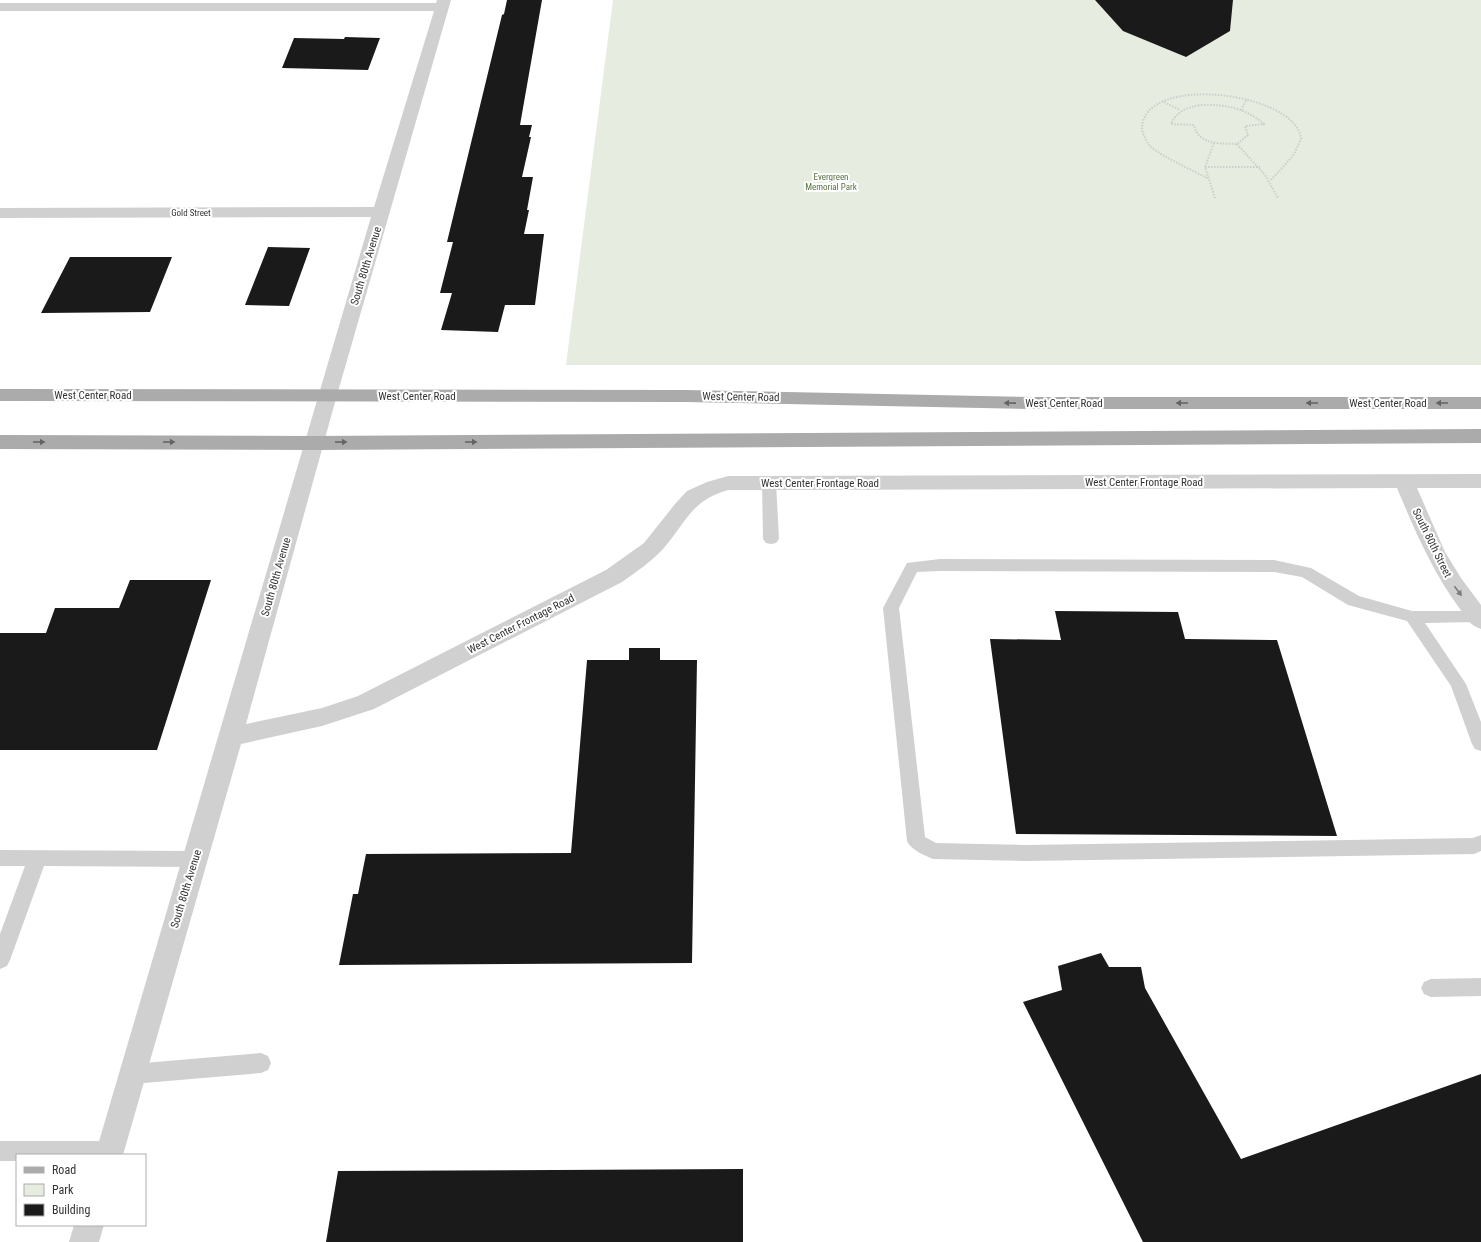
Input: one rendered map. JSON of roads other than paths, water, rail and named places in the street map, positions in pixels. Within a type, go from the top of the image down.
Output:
[{"type":"main road","name":"West Center Road","points":[[0,396],[684,396],[1033,403],[1481,403]]},
{"type":"main road","points":[[0,442],[314,442],[1481,436]]},
{"type":"street","points":[[0,7],[443,4]]},
{"type":"street","name":"South 80th Avenue","points":[[110,1153],[231,737],[327,396],[443,4]]},
{"type":"street","name":"Gold Street","points":[[0,213],[382,212]]},
{"type":"street","name":"South 80th Street","points":[[1404,481],[1435,553],[1453,584],[1479,618]]},
{"type":"street","name":"West Center Frontage Road","points":[[231,737],[322,717],[366,703],[614,576],[634,564],[661,538],[681,508],[690,498],[709,488],[728,483],[1481,481]]},
{"type":"street","points":[[84,1242],[89,1226]]},
{"type":"lane","points":[[770,483],[772,539]]},
{"type":"lane","points":[[1479,618],[1412,617],[1354,601],[1306,572],[1274,566],[940,565],[912,567],[905,578],[891,608],[916,841],[933,851],[1025,853],[1474,846],[1481,843]]},
{"type":"lane","points":[[1412,617],[1458,684],[1481,744]]},
{"type":"lane","points":[[0,858],[195,859]]},
{"type":"lane","points":[[0,960],[37,858]]},
{"type":"lane","points":[[1431,988],[1481,987]]},
{"type":"lane","points":[[132,1074],[261,1063]]},
{"type":"lane","points":[[0,1151],[110,1153]]},
{"type":"park label","name":"Evergreen Memorial Park","points":[[831,182]]}]
